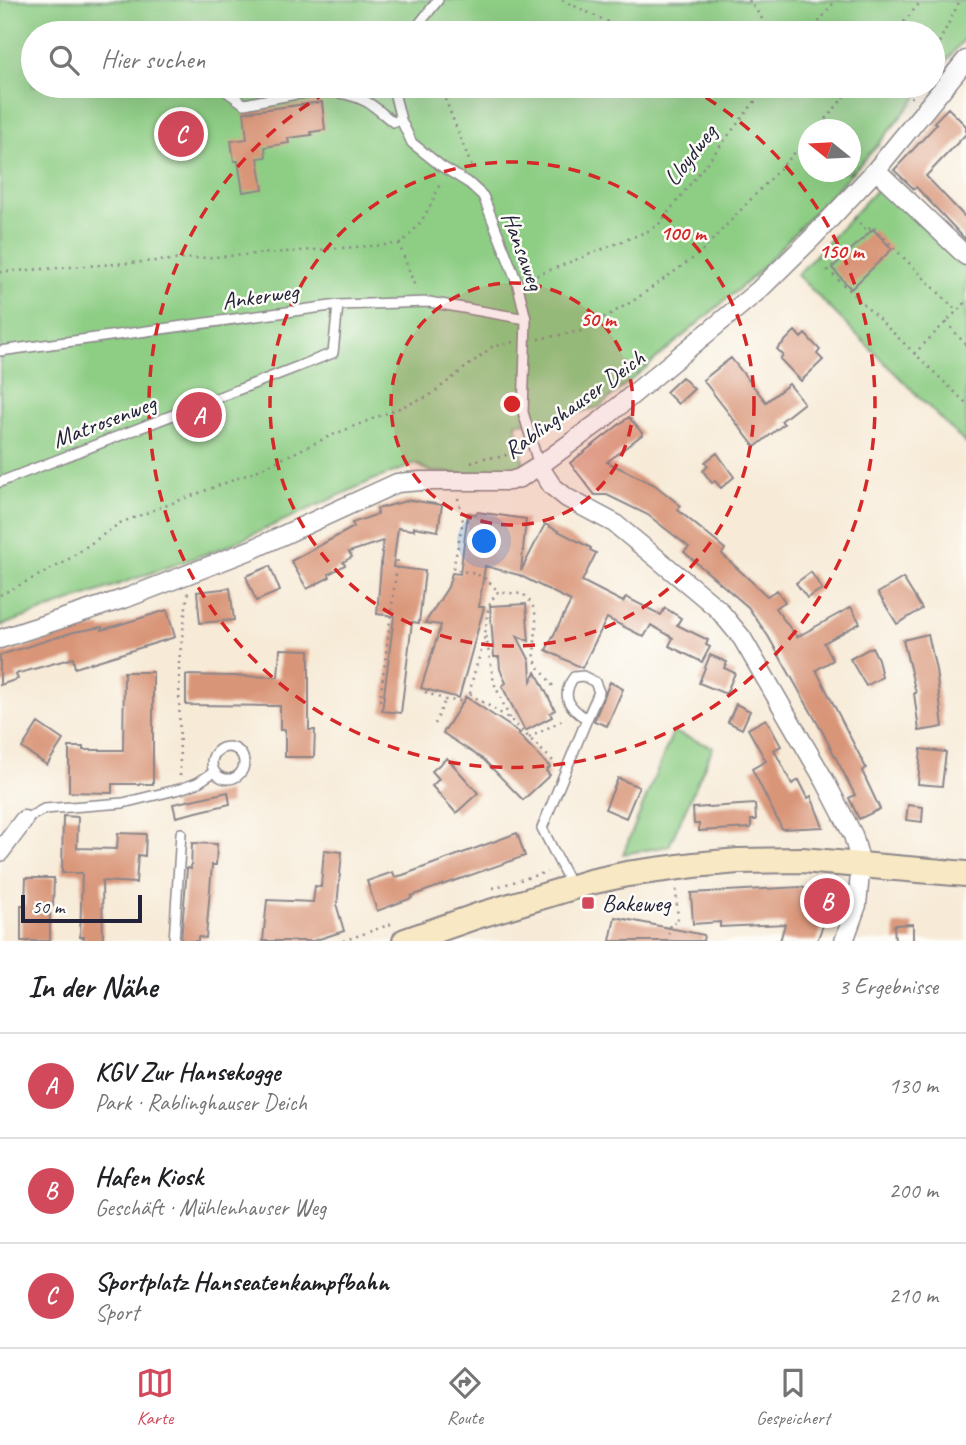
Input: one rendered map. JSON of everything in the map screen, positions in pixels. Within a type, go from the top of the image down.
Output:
[{"type":"street","name":"Rablinghauser Deich","points":[[945,86],[966,60]]},
{"type":"street","name":"Rablinghauser Deich","points":[[0,639],[130,597],[190,574],[299,529],[397,483],[510,481],[539,466],[602,420],[759,290],[876,170],[935,98]]},
{"type":"street","points":[[876,170],[966,256]]},
{"type":"street","points":[[539,466],[552,486],[567,498],[614,523],[718,609],[742,638],[825,780],[853,835],[861,864],[857,905],[844,941]]},
{"type":"street","points":[[0,852],[24,820]]},
{"type":"street","points":[[405,941],[525,901],[627,874],[750,861],[802,860],[966,874]]},
{"type":"lane","points":[[421,21],[438,0]]},
{"type":"lane","points":[[236,98],[244,104],[280,98]]},
{"type":"lane","points":[[355,98],[368,102],[393,122],[401,120]]},
{"type":"lane","name":"Hansaweg","points":[[396,98],[401,120],[412,144],[483,196],[517,282],[526,319],[523,412],[539,466]]},
{"type":"lane","name":"Ankerweg","points":[[0,351],[338,305],[429,302],[526,319]]},
{"type":"lane","name":"Matrosenweg","points":[[0,482],[333,353],[338,305]]},
{"type":"lane","points":[[572,888],[542,828],[600,692],[596,682],[583,676],[574,677],[566,687],[567,694],[576,712],[587,719]]},
{"type":"lane","points":[[24,820],[44,809],[122,803],[180,789],[197,783],[214,772]]},
{"type":"lane","points":[[174,941],[181,834]]},
{"type":"path","points":[[562,0],[606,21]]},
{"type":"path","points":[[749,0],[764,21]]},
{"type":"path","points":[[819,21],[836,0]]},
{"type":"path","points":[[905,21],[922,0]]},
{"type":"path","points":[[945,31],[960,0]]},
{"type":"path","points":[[445,98],[483,196]]},
{"type":"path","name":"Lloydweg","points":[[517,282],[648,231],[659,224],[756,98]]},
{"type":"path","points":[[826,119],[842,98]]},
{"type":"path","points":[[0,595],[63,564],[120,523],[254,472],[330,436],[429,396],[492,346],[580,331],[633,302],[699,254],[798,150]]},
{"type":"path","points":[[0,272],[399,244],[415,232],[434,200],[446,169]]},
{"type":"path","points":[[854,218],[867,231],[872,226],[957,311]]},
{"type":"path","points":[[399,244],[417,292],[429,302]]},
{"type":"path","points":[[824,250],[836,262],[828,270],[966,403]]},
{"type":"path","points":[[914,354],[966,302]]},
{"type":"path","points":[[946,322],[966,345]]},
{"type":"path","points":[[461,481],[471,463],[501,457],[532,445]]},
{"type":"path","points":[[458,499],[463,522],[453,569],[488,579],[498,592],[523,594],[530,600],[536,616],[537,665],[555,688],[567,694]]},
{"type":"path","points":[[380,701],[398,557]]},
{"type":"path","points":[[180,789],[179,662],[190,574]]},
{"type":"path","points":[[498,592],[490,601],[485,615],[485,634],[494,682],[510,719]]},
{"type":"path","points":[[425,692],[445,699],[459,701],[466,698],[470,694],[485,634]]},
{"type":"path","points":[[470,694],[510,719],[565,773]]},
{"type":"path","points":[[435,724],[445,699]]},
{"type":"path","points":[[529,738],[576,712]]},
{"type":"path","points":[[667,941],[670,924],[678,922],[674,869]]},
{"type":"green space","points":[[0,0],[966,0],[966,37],[945,62],[945,21],[21,21],[21,98],[916,98],[861,163],[861,119],[798,119],[798,182],[843,182],[755,275],[599,407],[552,420],[516,423],[524,466],[503,475],[431,472],[416,464],[373,480],[225,547],[0,626]]},
{"type":"green space","points":[[880,186],[966,267],[966,444],[797,275]]},
{"type":"green space","points":[[673,732],[713,747],[669,846],[623,854]]},
{"type":"building","points":[[322,102],[325,130],[311,132],[312,135],[288,138],[289,143],[265,147],[266,157],[258,158],[263,189],[243,192],[238,161],[234,161],[231,141],[247,139],[244,112]]},
{"type":"building","points":[[948,108],[966,126],[966,134],[926,176],[966,218],[966,240],[916,187],[914,189],[894,170],[937,124],[934,122]]},
{"type":"building","points":[[873,229],[892,249],[851,289],[832,268]]},
{"type":"building","points":[[795,331],[801,338],[805,334],[820,350],[817,354],[823,360],[801,381],[780,359],[783,355],[777,349]]},
{"type":"building","points":[[731,358],[766,402],[789,384],[804,403],[781,421],[784,424],[755,447],[703,380]]},
{"type":"building","points":[[682,377],[694,389],[678,404],[666,392]]},
{"type":"building","points":[[629,417],[643,434],[607,462],[655,485],[681,506],[678,510],[725,549],[722,554],[767,596],[777,590],[785,602],[775,608],[797,637],[851,607],[860,623],[824,643],[833,660],[816,670],[866,768],[862,771],[880,809],[859,819],[849,798],[855,795],[823,733],[768,636],[748,607],[684,552],[689,547],[648,515],[607,495],[595,495],[570,463]]},
{"type":"building","points":[[717,453],[734,477],[721,488],[715,481],[712,483],[703,471],[708,466],[705,462]]},
{"type":"building","points":[[410,500],[442,505],[438,531],[414,527],[414,530],[398,528],[393,567],[425,571],[419,623],[412,622],[401,713],[382,711],[394,616],[377,614],[383,541],[349,552],[352,557],[343,562],[345,565],[329,574],[330,577],[307,589],[291,561],[354,527],[352,523],[378,514],[377,509]]},
{"type":"building","points":[[468,513],[526,519],[521,571],[545,524],[591,548],[590,550],[596,553],[582,581],[623,602],[626,597],[661,615],[665,608],[681,618],[677,625],[708,640],[706,645],[710,647],[702,662],[669,646],[673,638],[651,625],[644,637],[607,618],[582,668],[546,650],[571,601],[519,575],[485,566],[479,607],[484,607],[459,698],[421,688],[441,625],[425,623],[448,587],[452,573],[460,574]]},
{"type":"building","points":[[270,566],[280,591],[256,601],[246,576]]},
{"type":"building","points":[[811,572],[822,589],[807,598],[796,583]]},
{"type":"building","points":[[903,578],[922,609],[897,624],[878,593]]},
{"type":"building","points":[[230,588],[234,620],[200,623],[197,592]]},
{"type":"building","points":[[526,604],[529,641],[517,636],[530,661],[531,681],[536,672],[555,710],[550,713],[552,717],[525,731],[502,686],[506,683],[500,669],[499,657],[494,657],[490,606]]},
{"type":"building","points":[[167,610],[175,637],[75,668],[73,658],[16,674],[18,679],[0,685],[0,655],[74,632],[102,627],[102,630]]},
{"type":"building","points":[[928,634],[936,670],[943,727],[919,731],[916,693],[903,640]]},
{"type":"building","points":[[872,647],[882,677],[866,686],[850,659]]},
{"type":"building","points":[[280,649],[309,650],[309,730],[315,730],[314,757],[285,757],[285,730],[280,730],[280,706],[186,705],[186,675],[278,677]]},
{"type":"building","points":[[710,655],[727,662],[724,668],[735,673],[726,694],[699,683]]},
{"type":"building","points":[[124,672],[153,672],[153,784],[112,784],[112,793],[69,792],[69,747],[83,747],[83,750],[123,750]]},
{"type":"building","points":[[610,682],[623,689],[607,726],[594,721]]},
{"type":"building","points":[[466,697],[520,733],[518,734],[550,767],[546,771],[550,775],[523,800],[484,760],[443,733]]},
{"type":"building","points":[[736,704],[750,711],[742,729],[728,722]]},
{"type":"building","points":[[766,719],[781,746],[774,750],[792,784],[799,780],[808,798],[811,796],[823,827],[782,829],[752,769],[766,761],[748,729]]},
{"type":"building","points":[[38,723],[63,740],[47,765],[22,748]]},
{"type":"building","points":[[921,749],[946,752],[942,786],[918,784]]},
{"type":"building","points":[[447,758],[478,793],[456,813],[432,786],[439,779],[432,771]]},
{"type":"building","points":[[618,778],[639,787],[626,818],[605,809]]},
{"type":"building","points":[[228,792],[230,804],[176,817],[173,804]]},
{"type":"building","points":[[755,804],[756,820],[751,820],[751,828],[699,831],[699,824],[694,824],[693,808]]},
{"type":"building","points":[[908,805],[923,807],[922,822],[906,820]]},
{"type":"building","points":[[63,816],[78,817],[77,848],[117,849],[118,833],[146,834],[145,856],[138,855],[136,883],[102,881],[103,941],[84,941],[84,937],[80,937],[82,873],[62,873]]},
{"type":"building","points":[[517,833],[525,856],[411,896],[412,898],[377,911],[367,881],[393,872],[395,877],[403,875]]},
{"type":"building","points":[[192,843],[217,844],[216,865],[212,865],[206,938],[181,941],[187,868],[191,869]]},
{"type":"building","points":[[324,850],[342,852],[337,907],[344,931],[313,941],[263,941],[267,900],[313,902],[315,886],[321,887]]},
{"type":"building","points":[[26,878],[54,878],[53,906],[50,905],[50,941],[21,941],[21,905],[25,905]]},
{"type":"building","points":[[801,887],[833,899],[817,941],[780,941],[785,924],[720,927],[720,922],[693,924],[691,893]]},
{"type":"building","points":[[615,917],[704,935],[703,941],[610,941]]},
{"type":"building","points":[[913,924],[913,941],[895,941],[894,925]]},
{"type":"place","name":"Sportplatz Hanseatenkampfbahn","points":[[181,134]]},
{"type":"place","name":"KGV Zur Hansekogge","points":[[199,415]]},
{"type":"place","name":"Hafen Kiosk","points":[[827,901]]},
{"type":"place","name":"Bakeweg","points":[[588,903]]}]
